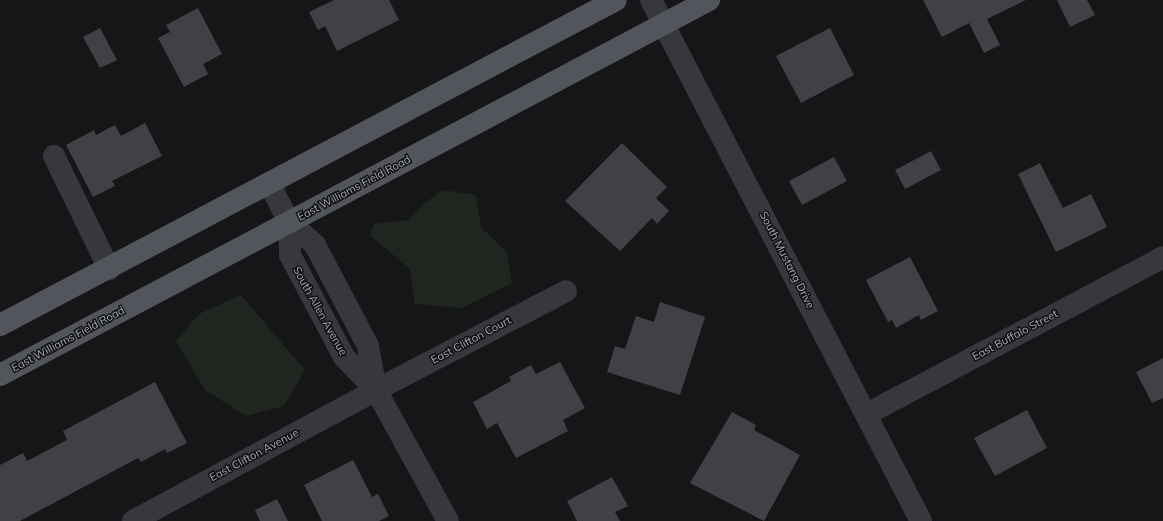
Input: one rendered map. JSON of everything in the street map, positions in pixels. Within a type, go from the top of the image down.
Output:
[{"type":"main road","points":[[0,325],[109,269],[616,0]]},
{"type":"main road","name":"East Williams Field Road","points":[[0,375],[708,0]]},
{"type":"street","name":"South Mustang Drive","points":[[651,0],[867,414],[921,521]]},
{"type":"street","points":[[54,156],[109,269]]},
{"type":"street","name":"South Allen Avenue","points":[[270,183],[288,222],[290,256],[344,357],[376,390],[448,521]]},
{"type":"street","name":"East Buffalo Street","points":[[867,414],[1163,257]]},
{"type":"street","name":"East Clifton Court","points":[[376,390],[566,291]]},
{"type":"street","name":"East Clifton Avenue","points":[[133,521],[376,390]]},
{"type":"shaded area","points":[[443,190],[476,195],[481,227],[507,253],[512,283],[462,308],[415,304],[410,269],[370,235],[374,224],[409,220],[422,205]]},
{"type":"shaded area","points":[[241,295],[305,370],[284,406],[246,416],[205,390],[176,341],[199,314]]},
{"type":"building","points":[[334,0],[389,0],[399,20],[337,51],[325,26],[318,30],[309,12]]},
{"type":"building","points":[[923,0],[1026,0],[987,19],[1000,45],[984,53],[969,23],[942,37]]},
{"type":"building","points":[[1057,0],[1087,0],[1095,15],[1070,27]]},
{"type":"building","points":[[198,8],[222,54],[203,64],[208,74],[184,87],[158,38],[170,32],[166,25]]},
{"type":"building","points":[[100,28],[117,60],[100,68],[83,37]]},
{"type":"building","points":[[830,28],[854,75],[801,103],[776,56]]},
{"type":"building","points":[[145,123],[162,156],[112,181],[115,186],[93,197],[66,145],[94,130],[96,135],[115,125],[121,136]]},
{"type":"building","points":[[622,143],[667,187],[656,198],[669,211],[657,224],[652,218],[620,251],[565,201]]},
{"type":"building","points":[[931,151],[941,170],[905,189],[895,170]]},
{"type":"building","points":[[834,157],[847,181],[802,205],[789,181]]},
{"type":"building","points":[[1040,163],[1063,208],[1091,194],[1107,227],[1056,252],[1018,174]]},
{"type":"building","points":[[910,257],[938,311],[921,320],[919,315],[896,328],[892,320],[888,322],[866,280]]},
{"type":"building","points":[[660,302],[705,317],[680,395],[607,372],[615,346],[625,349],[636,316],[654,322]]},
{"type":"building","points":[[1163,358],[1163,398],[1152,403],[1136,372]]},
{"type":"building","points":[[560,362],[585,408],[563,420],[568,431],[516,458],[497,423],[487,429],[473,402],[511,381],[509,377],[531,365],[536,374]]},
{"type":"building","points":[[155,382],[187,443],[167,453],[165,449],[141,462],[138,458],[20,521],[0,521],[0,465],[23,453],[27,461],[67,440],[63,431]]},
{"type":"building","points":[[1027,410],[1047,448],[995,476],[974,438]]},
{"type":"building","points":[[732,412],[756,425],[754,430],[800,455],[764,521],[690,483]]},
{"type":"building","points":[[353,460],[372,497],[378,494],[389,516],[379,521],[322,521],[304,485]]},
{"type":"building","points":[[612,477],[628,506],[615,512],[620,521],[577,521],[567,501]]},
{"type":"building","points":[[277,499],[288,521],[260,521],[255,510]]}]
